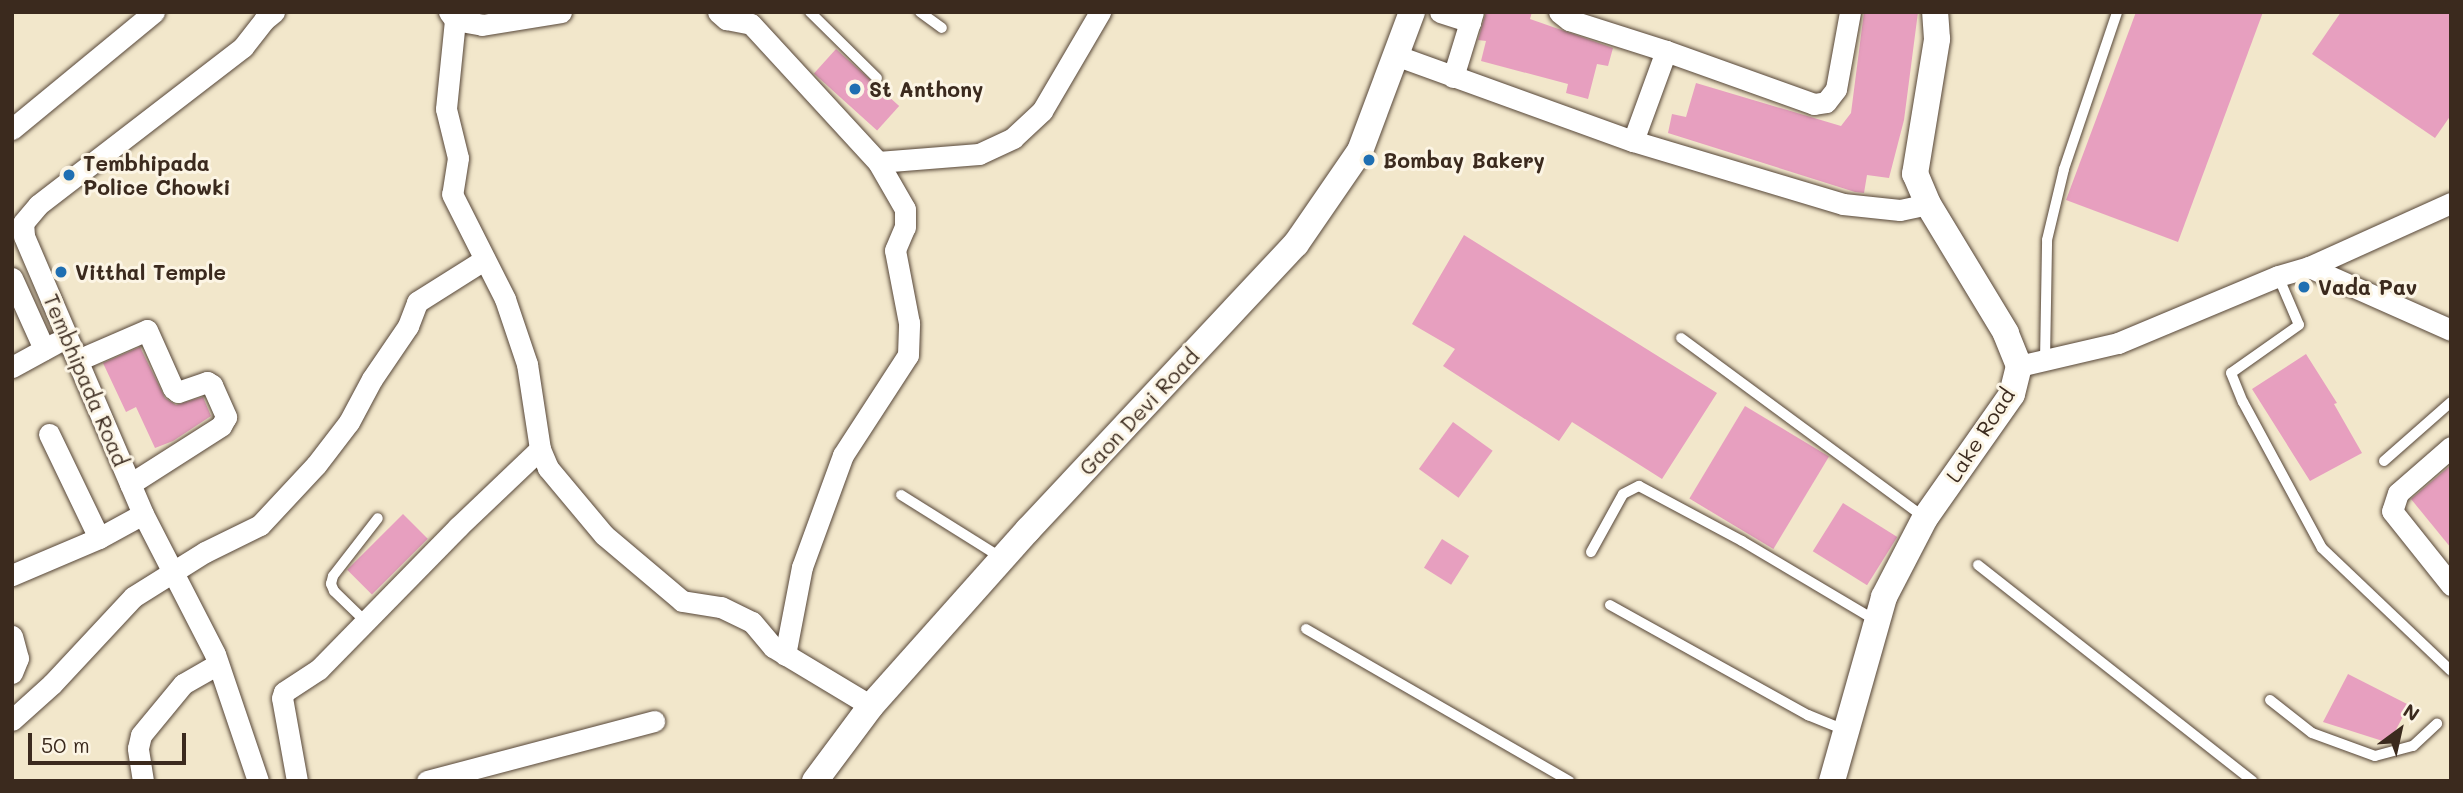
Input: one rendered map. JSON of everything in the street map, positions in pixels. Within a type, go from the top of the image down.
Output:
[{"type":"street","points":[[12,129],[154,12]]},
{"type":"street","name":"Tembhipada Road","points":[[258,781],[218,664],[143,514],[78,360],[18,239],[23,223],[34,209],[243,47],[264,20],[274,12]]},
{"type":"street","points":[[243,47],[288,12]]},
{"type":"street","points":[[561,12],[482,25],[453,16],[446,109],[457,158],[452,194],[505,299],[527,364],[540,449],[548,468],[604,536],[682,601],[722,607],[752,622],[773,648],[871,706]]},
{"type":"street","points":[[718,12],[726,19],[757,18],[878,162],[905,209],[905,227],[895,250],[909,323],[908,355],[843,455],[802,567],[785,655]]},
{"type":"street","points":[[878,162],[979,154],[1013,138],[1042,111],[1100,12]]},
{"type":"street","name":"Gaon Devi Road","points":[[816,781],[871,706],[1002,558],[1296,244],[1360,151],[1412,12]]},
{"type":"street","points":[[1440,12],[1472,17],[1453,78]]},
{"type":"street","points":[[1559,12],[1569,20],[1666,51],[1814,104],[1826,102],[1836,89],[1850,12]]},
{"type":"street","points":[[1923,69],[1933,12]]},
{"type":"street","name":"Lake Road","points":[[1832,781],[1884,597],[1925,518],[2012,394],[2019,366],[2006,333],[1928,204],[1915,174],[1937,39],[1933,12]]},
{"type":"street","points":[[1937,39],[1945,25],[1947,12]]},
{"type":"street","points":[[1633,141],[1666,51]]},
{"type":"street","points":[[1395,55],[1633,141],[1843,204],[1900,210],[1928,204]]},
{"type":"street","points":[[2019,366],[2118,343],[2278,276],[2309,267],[2451,203]]},
{"type":"street","points":[[12,720],[52,684],[133,597],[205,552],[260,525],[316,465],[349,422],[372,379],[408,326],[417,302],[485,259]]},
{"type":"street","points":[[2309,267],[2451,330]]},
{"type":"street","points":[[12,278],[44,349]]},
{"type":"street","points":[[78,360],[147,330],[173,388],[178,392],[206,382],[212,385],[226,417],[221,426],[130,484]]},
{"type":"street","points":[[12,367],[67,337]]},
{"type":"street","points":[[49,434],[99,538]]},
{"type":"street","points":[[2451,447],[2398,494],[2392,510],[2451,585]]},
{"type":"street","points":[[297,781],[282,698],[284,692],[319,669],[540,449]]},
{"type":"street","points":[[12,575],[99,538],[143,514]]},
{"type":"street","points":[[12,636],[18,658],[12,673]]},
{"type":"street","points":[[143,781],[138,748],[142,735],[183,684],[218,664]]},
{"type":"street","points":[[427,781],[654,721]]},
{"type":"lane","points":[[810,12],[877,78]]},
{"type":"lane","points":[[920,12],[942,28]]},
{"type":"lane","points":[[2045,360],[2047,240],[2064,169],[2117,12]]},
{"type":"lane","points":[[2278,276],[2299,325],[2231,373],[2243,402],[2322,548],[2451,671]]},
{"type":"lane","points":[[1681,338],[1925,518]]},
{"type":"lane","points":[[2384,461],[2451,402]]},
{"type":"lane","points":[[1591,552],[1623,494],[1639,486],[1742,541],[1878,622]]},
{"type":"lane","points":[[901,495],[1002,558]]},
{"type":"lane","points":[[365,621],[334,591],[331,584],[333,576],[379,518]]},
{"type":"lane","points":[[1978,565],[2252,781]]},
{"type":"lane","points":[[1610,605],[1808,715],[1847,731]]},
{"type":"lane","points":[[1306,629],[1569,781]]},
{"type":"lane","points":[[2270,700],[2312,733],[2375,756],[2413,746],[2437,724]]},
{"type":"building","points":[[1486,12],[1532,12],[1530,19],[1613,48],[1608,66],[1597,64],[1588,99],[1566,93],[1568,84],[1481,61],[1486,41],[1478,40]]},
{"type":"building","points":[[1864,12],[1918,12],[1904,120],[1889,178],[1867,175],[1864,193],[1855,192],[1668,133],[1672,114],[1686,117],[1696,83],[1841,126],[1851,113]]},
{"type":"building","points":[[2136,12],[2263,12],[2178,242],[2066,200]]},
{"type":"building","points":[[2341,12],[2451,12],[2451,115],[2435,138],[2312,54]]},
{"type":"building","name":"St Anthony","points":[[836,49],[899,106],[877,130],[814,74]]},
{"type":"building","points":[[1464,235],[1717,393],[1662,479],[1572,422],[1559,441],[1443,366],[1455,349],[1412,324]]},
{"type":"building","points":[[140,347],[165,398],[176,405],[203,397],[211,416],[173,441],[155,448],[136,407],[126,412],[103,363]]},
{"type":"building","points":[[2306,354],[2337,403],[2334,404],[2362,453],[2310,481],[2252,389]]},
{"type":"building","points":[[1745,406],[1829,456],[1773,549],[1689,499]]},
{"type":"building","points":[[1453,422],[1493,451],[1459,498],[1419,469]]},
{"type":"building","points":[[2451,465],[2451,548],[2411,499]]},
{"type":"building","points":[[1843,503],[1897,537],[1867,585],[1813,551]]},
{"type":"building","points":[[403,514],[428,539],[372,595],[347,570]]},
{"type":"building","points":[[1442,539],[1469,556],[1451,585],[1424,568]]},
{"type":"building","points":[[2348,674],[2409,705],[2389,743],[2323,722]]},
{"type":"place","name":"St Anthony","points":[[855,89]]},
{"type":"place","name":"Bombay Bakery","points":[[1369,160]]},
{"type":"place","name":"Tembhipada Police Chowki","points":[[69,175]]},
{"type":"place","name":"Vitthal Temple","points":[[61,272]]},
{"type":"place","name":"Vada Pav","points":[[2304,287]]}]
